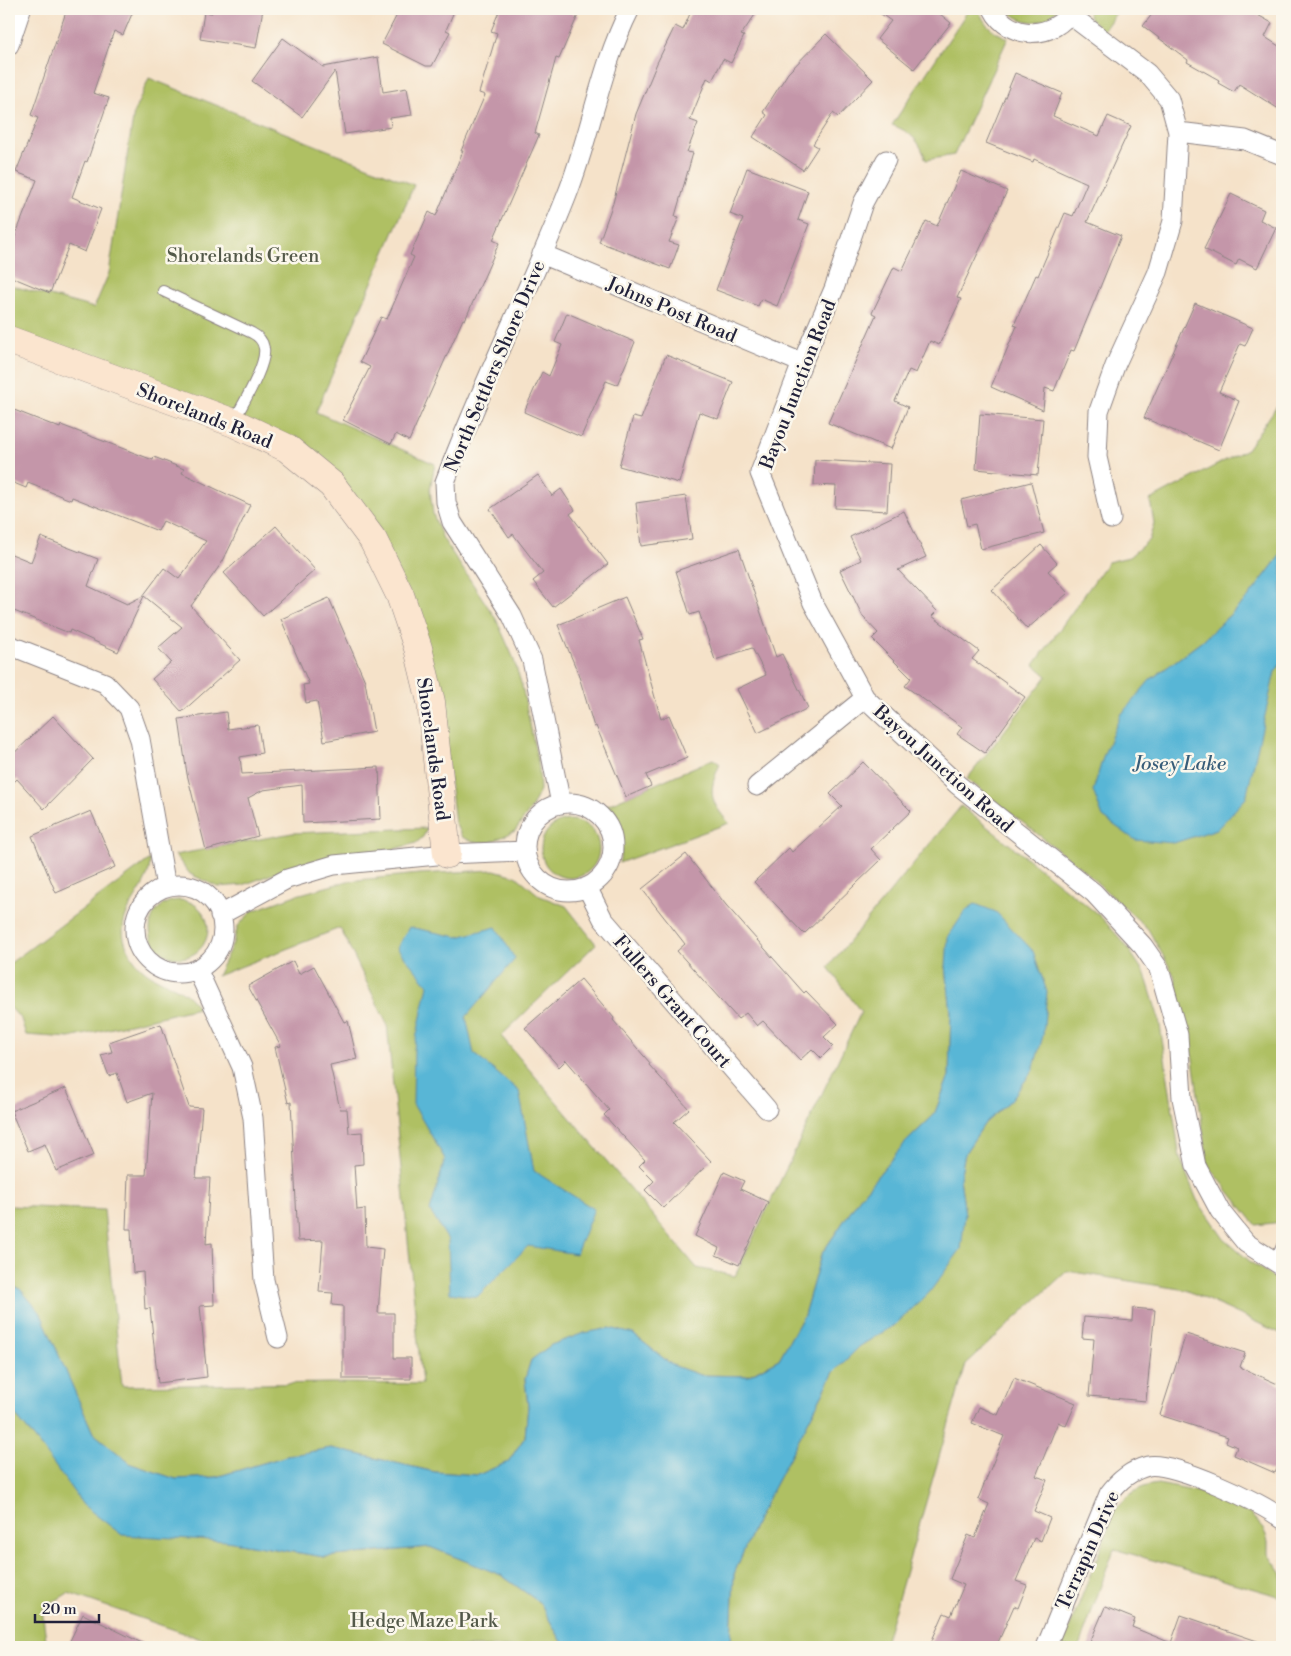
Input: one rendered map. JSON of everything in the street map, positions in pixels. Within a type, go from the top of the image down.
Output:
[{"type":"street","points":[[9,45],[21,9]]},
{"type":"street","name":"North Settlers Shore Drive","points":[[561,804],[532,660],[512,616],[452,522],[446,502],[445,482],[567,195],[585,144],[602,76],[615,39],[630,9]]},
{"type":"street","points":[[993,9],[1004,23],[1018,31],[1034,34],[1051,30],[1064,20],[1070,11],[1147,73],[1168,99],[1178,132],[1173,221],[1158,272],[1115,366],[1099,411],[1097,457],[1111,519]]},
{"type":"street","points":[[1178,132],[1245,140],[1282,156]]},
{"type":"street","name":"Bayou Junction Road","points":[[886,160],[863,203],[834,290],[802,364],[760,473],[813,603],[865,698],[958,784],[1094,894],[1143,946],[1159,968],[1178,1036],[1182,1098],[1196,1166],[1220,1211],[1246,1243],[1280,1258]]},
{"type":"street","name":"Johns Post Road","points":[[542,254],[802,364]]},
{"type":"street","name":"Shorelands Road","points":[[9,340],[234,423],[288,448],[332,485],[373,540],[400,595],[418,648],[431,702],[447,854]]},
{"type":"street","points":[[9,646],[105,683],[129,708],[140,739],[166,887]]},
{"type":"street","points":[[757,786],[865,698]]},
{"type":"street","points":[[570,803],[588,807],[602,817],[611,833],[613,850],[609,865],[600,878],[587,887],[572,891],[557,889],[543,882],[532,870],[526,851],[527,836],[535,820],[551,807],[561,804],[570,803]]},
{"type":"street","points":[[220,915],[287,879],[334,865],[447,854],[526,851]]},
{"type":"street","points":[[180,885],[198,889],[212,899],[220,915],[223,932],[218,947],[210,960],[197,969],[182,973],[166,971],[152,964],[141,952],[135,933],[136,917],[144,901],[166,887],[180,885]]},
{"type":"street","name":"Fullers Grant Court","points":[[587,887],[603,919],[767,1109]]},
{"type":"street","points":[[197,969],[242,1067],[253,1118],[264,1280],[278,1338]]},
{"type":"street","name":"Terrapin Drive","points":[[1046,1647],[1108,1494],[1117,1483],[1128,1475],[1150,1466],[1181,1471],[1250,1499],[1282,1519]]},
{"type":"lane","points":[[163,291],[252,333],[262,342],[265,349],[262,364],[234,423]]},
{"type":"green space","points":[[969,9],[979,9],[986,24],[1008,38],[954,155],[926,160],[918,142],[910,134],[892,125]]},
{"type":"green space","points":[[1007,9],[1057,9],[1046,19],[1032,22],[1019,18]]},
{"type":"green space","points":[[1087,9],[1119,9],[1103,31],[1090,18]]},
{"type":"green space","name":"Shorelands Green","points":[[149,78],[414,185],[316,412],[435,464],[430,489],[433,514],[443,539],[496,619],[513,657],[522,686],[539,768],[540,791],[532,807],[515,831],[491,842],[473,842],[462,837],[455,823],[439,689],[335,477],[9,331],[9,285],[94,308],[109,273],[134,112]]},
{"type":"green space","points":[[1282,399],[1282,553],[1248,598],[1201,642],[1150,680],[1275,672],[1282,662],[1282,1222],[1256,1225],[1208,1165],[1193,1059],[1174,975],[1148,929],[1080,867],[967,779],[1047,676],[1034,665],[1108,562],[1129,557],[1149,540],[1154,523],[1150,500],[1247,449]]},
{"type":"green space","points":[[713,759],[720,764],[716,773],[712,795],[717,808],[729,823],[619,863],[621,855],[620,833],[614,819],[605,806]]},
{"type":"green space","points":[[961,806],[1100,916],[1125,944],[1145,974],[1159,1019],[1180,1158],[1197,1200],[1224,1239],[1252,1263],[1282,1283],[1282,1334],[1186,1290],[1067,1271],[966,1364],[884,1647],[734,1647],[731,1640],[734,1574],[757,1519],[834,1372],[860,1346],[896,1324],[965,1215],[960,1178],[965,1153],[985,1123],[1011,1100],[946,966],[951,1013],[949,1076],[934,1115],[904,1144],[860,1197],[821,1255],[804,1315],[779,1359],[747,1376],[700,1375],[672,1365],[633,1334],[531,1360],[525,1379],[528,1406],[525,1437],[508,1462],[478,1475],[435,1472],[331,1448],[287,1456],[216,1477],[176,1479],[131,1464],[93,1433],[40,1313],[20,1289],[9,1285],[9,1206],[104,1210],[122,1386],[332,1383],[422,1384],[387,1024],[340,928],[217,976],[233,943],[238,926],[252,911],[293,896],[348,881],[419,874],[494,870],[516,876],[540,896],[566,906],[596,944],[501,1036],[697,1268],[735,1276],[861,1012],[828,967]]},
{"type":"green space","points":[[564,820],[576,820],[591,828],[599,843],[599,855],[591,870],[576,878],[564,878],[549,870],[541,855],[541,843],[549,828]]},
{"type":"green space","points":[[427,828],[423,837],[416,843],[391,850],[342,855],[302,863],[243,885],[218,887],[190,874],[175,855],[292,833]]},
{"type":"green space","points":[[150,859],[148,872],[143,884],[125,918],[123,931],[126,945],[142,969],[184,993],[198,1008],[70,1038],[26,1035],[21,1019],[9,1006],[9,964]]},
{"type":"green space","points":[[179,900],[190,902],[203,913],[208,929],[206,940],[195,953],[179,958],[168,956],[155,945],[150,929],[152,918],[163,905]]},
{"type":"green space","name":"Hedge Maze Park","points":[[9,1407],[43,1449],[227,1541],[324,1557],[430,1547],[501,1575],[539,1602],[565,1647],[224,1647],[68,1593],[42,1609],[47,1647],[9,1647]]},
{"type":"green space","points":[[1158,1484],[1199,1492],[1250,1514],[1264,1529],[1268,1542],[1268,1554],[1282,1574],[1282,1597],[1114,1549],[1079,1647],[1062,1647],[1116,1509],[1125,1499],[1139,1489]]},
{"type":"water","name":"Josey Lake","points":[[1282,553],[1282,662],[1275,672],[1246,798],[1217,829],[1174,843],[1135,840],[1103,817],[1093,791],[1104,754],[1120,716],[1150,680],[1201,642],[1248,598]]},
{"type":"water","points":[[975,904],[996,912],[1033,951],[1047,992],[1043,1036],[1033,1070],[1011,1100],[985,1123],[965,1153],[960,1178],[965,1215],[961,1249],[929,1293],[896,1324],[860,1346],[834,1372],[757,1519],[734,1574],[731,1640],[734,1647],[565,1647],[539,1602],[501,1575],[430,1547],[324,1557],[227,1541],[122,1535],[83,1505],[43,1449],[9,1407],[9,1285],[20,1289],[40,1312],[93,1433],[131,1464],[176,1479],[216,1477],[287,1456],[331,1448],[435,1472],[478,1475],[508,1462],[525,1437],[528,1406],[525,1379],[531,1360],[551,1345],[584,1333],[610,1328],[633,1334],[672,1365],[700,1375],[748,1376],[779,1359],[804,1315],[821,1255],[860,1197],[904,1144],[934,1115],[949,1076],[951,1013],[946,966],[948,937],[966,910]]},
{"type":"water","points":[[409,927],[458,937],[496,927],[515,959],[466,1017],[474,1054],[519,1091],[534,1171],[594,1209],[576,1254],[528,1246],[477,1297],[450,1293],[448,1240],[430,1211],[445,1159],[413,1104],[414,1048],[428,985],[397,948]]},
{"type":"building","points":[[67,9],[134,9],[123,35],[114,31],[93,93],[109,98],[87,162],[85,161],[72,197],[101,209],[85,252],[69,245],[50,293],[9,276],[9,252],[37,180],[16,172],[38,118],[31,115]]},
{"type":"building","points":[[212,9],[263,9],[256,48],[200,39],[204,12],[212,13]]},
{"type":"building","points":[[400,9],[455,9],[446,30],[450,32],[432,66],[426,66],[382,44]]},
{"type":"building","points":[[500,9],[564,9],[578,15],[559,59],[556,58],[535,133],[539,135],[493,240],[499,243],[409,441],[396,434],[391,444],[343,420],[370,367],[360,362],[381,317],[387,319],[414,257],[410,255],[429,212],[436,216],[485,95],[479,93],[497,33],[491,31]]},
{"type":"building","points":[[692,9],[759,9],[741,35],[744,36],[731,63],[723,59],[712,81],[707,78],[690,120],[698,123],[687,152],[693,153],[675,216],[679,217],[669,242],[679,245],[670,269],[599,242],[613,203],[636,114],[675,26],[683,30]]},
{"type":"building","points":[[874,9],[934,9],[951,23],[914,69],[877,39],[891,21]]},
{"type":"building","points":[[1156,9],[1247,9],[1272,23],[1265,37],[1282,48],[1282,111],[1239,84],[1234,92],[1218,83],[1219,80],[1187,62],[1188,60],[1143,26]]},
{"type":"building","points":[[826,34],[873,80],[838,117],[833,113],[813,144],[818,147],[803,170],[753,137],[767,115],[763,112],[788,73]]},
{"type":"building","points":[[283,38],[323,67],[378,57],[383,92],[407,88],[412,115],[390,118],[391,127],[345,134],[335,71],[302,117],[252,81]]},
{"type":"building","points":[[1015,73],[1062,93],[1053,116],[1099,136],[1108,116],[1131,126],[1087,222],[1121,236],[1074,351],[1071,350],[1054,391],[1045,388],[1043,410],[991,387],[1017,326],[1014,325],[1036,275],[1038,276],[1065,213],[1073,216],[1087,183],[1034,159],[1033,162],[986,143]]},
{"type":"building","points":[[747,168],[808,191],[798,220],[809,224],[777,306],[761,299],[758,306],[716,290],[743,219],[730,214]]},
{"type":"building","points":[[961,171],[1007,191],[957,298],[961,299],[939,345],[930,341],[916,373],[909,370],[895,401],[908,407],[891,449],[828,423],[876,315],[872,313],[894,267],[902,271],[926,221],[937,226]]},
{"type":"building","points":[[1231,194],[1264,210],[1260,220],[1276,228],[1257,268],[1239,259],[1236,265],[1204,249]]},
{"type":"building","points":[[1195,303],[1253,328],[1245,346],[1240,344],[1219,392],[1239,401],[1219,450],[1144,418]]},
{"type":"building","points":[[567,313],[635,342],[617,385],[606,381],[581,437],[524,412],[542,372],[549,376],[562,345],[555,342]]},
{"type":"building","points":[[666,355],[733,382],[718,419],[699,412],[679,483],[619,466],[633,417],[641,419]]},
{"type":"building","points":[[9,408],[60,428],[61,425],[153,460],[154,457],[184,469],[182,473],[250,505],[223,561],[191,606],[240,660],[182,712],[152,679],[171,662],[158,648],[182,627],[144,596],[118,652],[70,630],[69,633],[9,609],[9,553],[31,562],[41,537],[98,559],[88,586],[127,604],[143,596],[164,568],[179,579],[206,541],[163,521],[158,531],[72,497],[71,500],[28,483],[26,488],[9,481]]},
{"type":"building","points":[[980,414],[1043,419],[1038,475],[976,469]]},
{"type":"building","points":[[815,460],[890,464],[887,511],[835,508],[836,486],[814,485]]},
{"type":"building","points":[[538,475],[552,496],[561,489],[575,510],[570,514],[608,564],[553,607],[533,581],[543,573],[513,534],[509,537],[490,509]]},
{"type":"building","points":[[1031,482],[1044,533],[981,549],[975,524],[967,526],[961,500]]},
{"type":"building","points":[[686,496],[692,539],[641,546],[636,503]]},
{"type":"building","points":[[904,511],[926,557],[898,570],[937,611],[932,616],[979,651],[972,659],[1025,697],[985,753],[957,734],[962,727],[905,686],[911,678],[872,639],[878,633],[863,617],[840,570],[861,560],[850,537]]},
{"type":"building","points":[[276,526],[315,570],[263,616],[224,573]]},
{"type":"building","points":[[1041,545],[1057,563],[1048,571],[1068,593],[1027,629],[992,590]]},
{"type":"building","points":[[739,549],[776,657],[782,654],[808,708],[758,733],[737,689],[766,675],[752,648],[715,660],[699,612],[690,615],[676,571]]},
{"type":"building","points":[[625,597],[643,639],[639,640],[661,719],[669,715],[687,758],[646,775],[651,786],[626,797],[596,726],[594,727],[578,673],[558,625]]},
{"type":"building","points":[[329,598],[365,681],[374,732],[324,741],[317,701],[306,703],[303,685],[309,684],[281,619]]},
{"type":"building","points":[[226,712],[228,729],[258,725],[262,753],[240,757],[242,774],[379,767],[381,819],[303,823],[302,785],[263,790],[248,798],[258,836],[206,850],[187,774],[179,719]]},
{"type":"building","points":[[53,716],[93,759],[44,809],[17,779],[9,787],[9,758]]},
{"type":"building","points":[[863,762],[911,811],[871,849],[881,860],[804,934],[754,882],[789,848],[792,852],[842,806],[830,794]]},
{"type":"building","points":[[91,811],[115,867],[56,893],[32,836]]},
{"type":"building","points":[[686,854],[726,905],[804,993],[806,991],[838,1024],[824,1037],[833,1046],[821,1058],[812,1049],[800,1060],[763,1021],[757,1026],[746,1013],[738,1019],[677,951],[685,944],[642,889]]},
{"type":"building","points":[[293,961],[299,974],[314,966],[344,1022],[348,1021],[357,1059],[330,1065],[340,1109],[347,1109],[349,1133],[362,1132],[363,1164],[354,1165],[357,1210],[365,1209],[366,1247],[383,1249],[378,1313],[394,1313],[394,1358],[411,1358],[411,1379],[343,1379],[343,1306],[332,1305],[333,1293],[319,1292],[323,1240],[298,1241],[291,1102],[288,1103],[275,1047],[281,1046],[248,986]]},
{"type":"building","points":[[581,979],[650,1063],[649,1065],[689,1109],[674,1122],[711,1161],[663,1208],[645,1190],[654,1181],[639,1166],[645,1160],[604,1115],[609,1110],[566,1060],[559,1067],[525,1028]]},
{"type":"building","points":[[161,1024],[189,1107],[202,1108],[196,1178],[210,1178],[206,1244],[212,1243],[214,1305],[200,1306],[207,1377],[158,1383],[150,1308],[145,1309],[143,1272],[133,1273],[131,1229],[126,1229],[128,1175],[146,1175],[152,1093],[127,1102],[117,1073],[109,1076],[101,1055],[112,1052],[109,1042]]},
{"type":"building","points":[[66,1088],[94,1155],[56,1171],[45,1144],[28,1151],[11,1111]]},
{"type":"building","points":[[724,1172],[744,1181],[740,1189],[768,1202],[739,1265],[716,1255],[719,1248],[695,1236]]},
{"type":"building","points":[[1133,1308],[1155,1310],[1146,1401],[1089,1396],[1094,1339],[1082,1338],[1084,1317],[1132,1321]]},
{"type":"building","points":[[1186,1334],[1245,1353],[1240,1367],[1282,1386],[1282,1458],[1275,1473],[1234,1455],[1237,1447],[1226,1442],[1228,1437],[1160,1415]]},
{"type":"building","points":[[1014,1378],[1076,1403],[1066,1426],[1058,1422],[1036,1476],[1047,1480],[1034,1511],[1050,1518],[1041,1541],[1034,1538],[1016,1581],[1027,1585],[1018,1608],[1014,1606],[996,1647],[929,1647],[944,1613],[951,1616],[964,1585],[950,1579],[968,1535],[975,1538],[989,1504],[978,1499],[1004,1436],[972,1423],[979,1407],[998,1415]]},
{"type":"building","points":[[1105,1607],[1135,1619],[1132,1627],[1171,1643],[1181,1615],[1266,1644],[1265,1647],[1088,1647]]},
{"type":"building","points":[[83,1614],[150,1647],[67,1647]]}]
